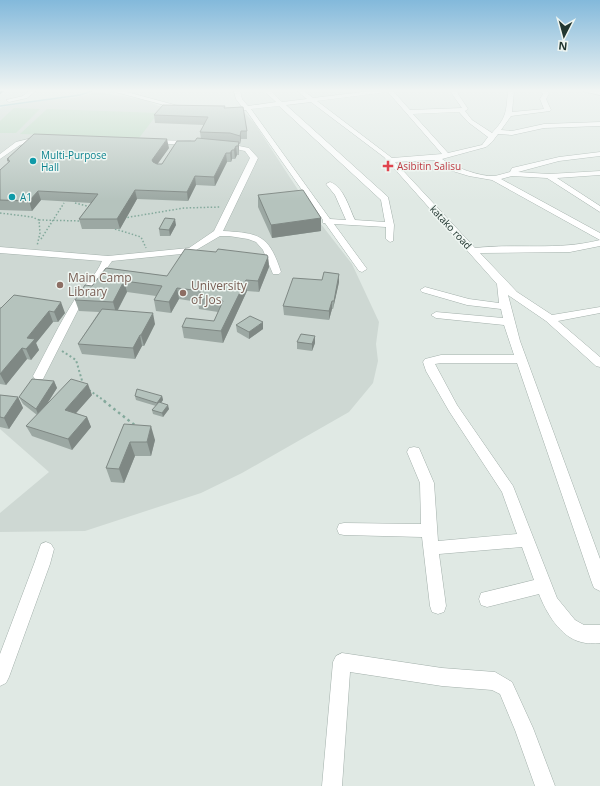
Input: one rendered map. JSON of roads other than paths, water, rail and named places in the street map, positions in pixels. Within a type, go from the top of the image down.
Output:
[{"type":"street","points":[[261,128],[362,270]]},
{"type":"street","points":[[308,128],[385,199],[390,225],[390,238]]},
{"type":"street","name":"katako road","points":[[348,128],[391,160],[438,215],[474,251],[513,294],[550,319],[600,363]]},
{"type":"street","points":[[422,128],[446,156]]},
{"type":"street","points":[[482,128],[494,134],[512,133],[536,128]]},
{"type":"street","points":[[391,160],[436,158],[484,146],[490,141],[499,128]]},
{"type":"street","points":[[0,157],[18,143],[47,137]]},
{"type":"street","points":[[146,141],[175,146],[200,144]]},
{"type":"street","points":[[0,259],[4,250],[33,254],[108,259],[191,250],[218,233],[254,158],[247,149],[231,145],[216,144]]},
{"type":"street","points":[[512,174],[515,170],[559,159],[600,154]]},
{"type":"street","points":[[436,158],[449,167],[472,174],[494,178],[522,192],[600,237]]},
{"type":"street","points":[[494,178],[512,174],[549,176],[600,173]]},
{"type":"street","points":[[549,176],[600,210]]},
{"type":"street","points":[[330,184],[339,194],[352,223]]},
{"type":"street","points":[[326,221],[390,225]]},
{"type":"street","points":[[218,233],[256,238],[263,242],[276,272]]},
{"type":"street","points":[[474,251],[489,248],[575,248],[590,247],[600,243]]},
{"type":"street","points":[[39,376],[82,294],[104,268],[108,259]]},
{"type":"street","points":[[502,283],[502,297],[505,307],[600,583]]},
{"type":"street","points":[[425,290],[467,302],[505,307]]},
{"type":"street","points":[[550,319],[600,310]]},
{"type":"street","points":[[436,315],[510,322]]},
{"type":"street","points":[[522,359],[440,359],[430,362],[432,371],[453,408],[508,490],[551,603],[569,626],[582,634],[600,634]]},
{"type":"street","points":[[414,452],[427,483],[429,531],[438,606]]},
{"type":"street","points":[[344,529],[429,531]]},
{"type":"street","points":[[432,548],[527,540]]},
{"type":"street","points":[[0,677],[42,564],[46,549]]},
{"type":"street","points":[[487,599],[544,585]]},
{"type":"street","points":[[332,786],[342,662],[442,678],[495,681],[506,688],[524,728],[545,786]]},
{"type":"place","name":"Multi-Purpose Hall","points":[[33,161]]},
{"type":"place","name":"Asibitin Salisu","points":[[388,166]]},
{"type":"place","name":"A1","points":[[12,197]]},
{"type":"place","name":"Main Camp Library","points":[[60,285]]},
{"type":"place","name":"University of Jos","points":[[183,293]]}]
